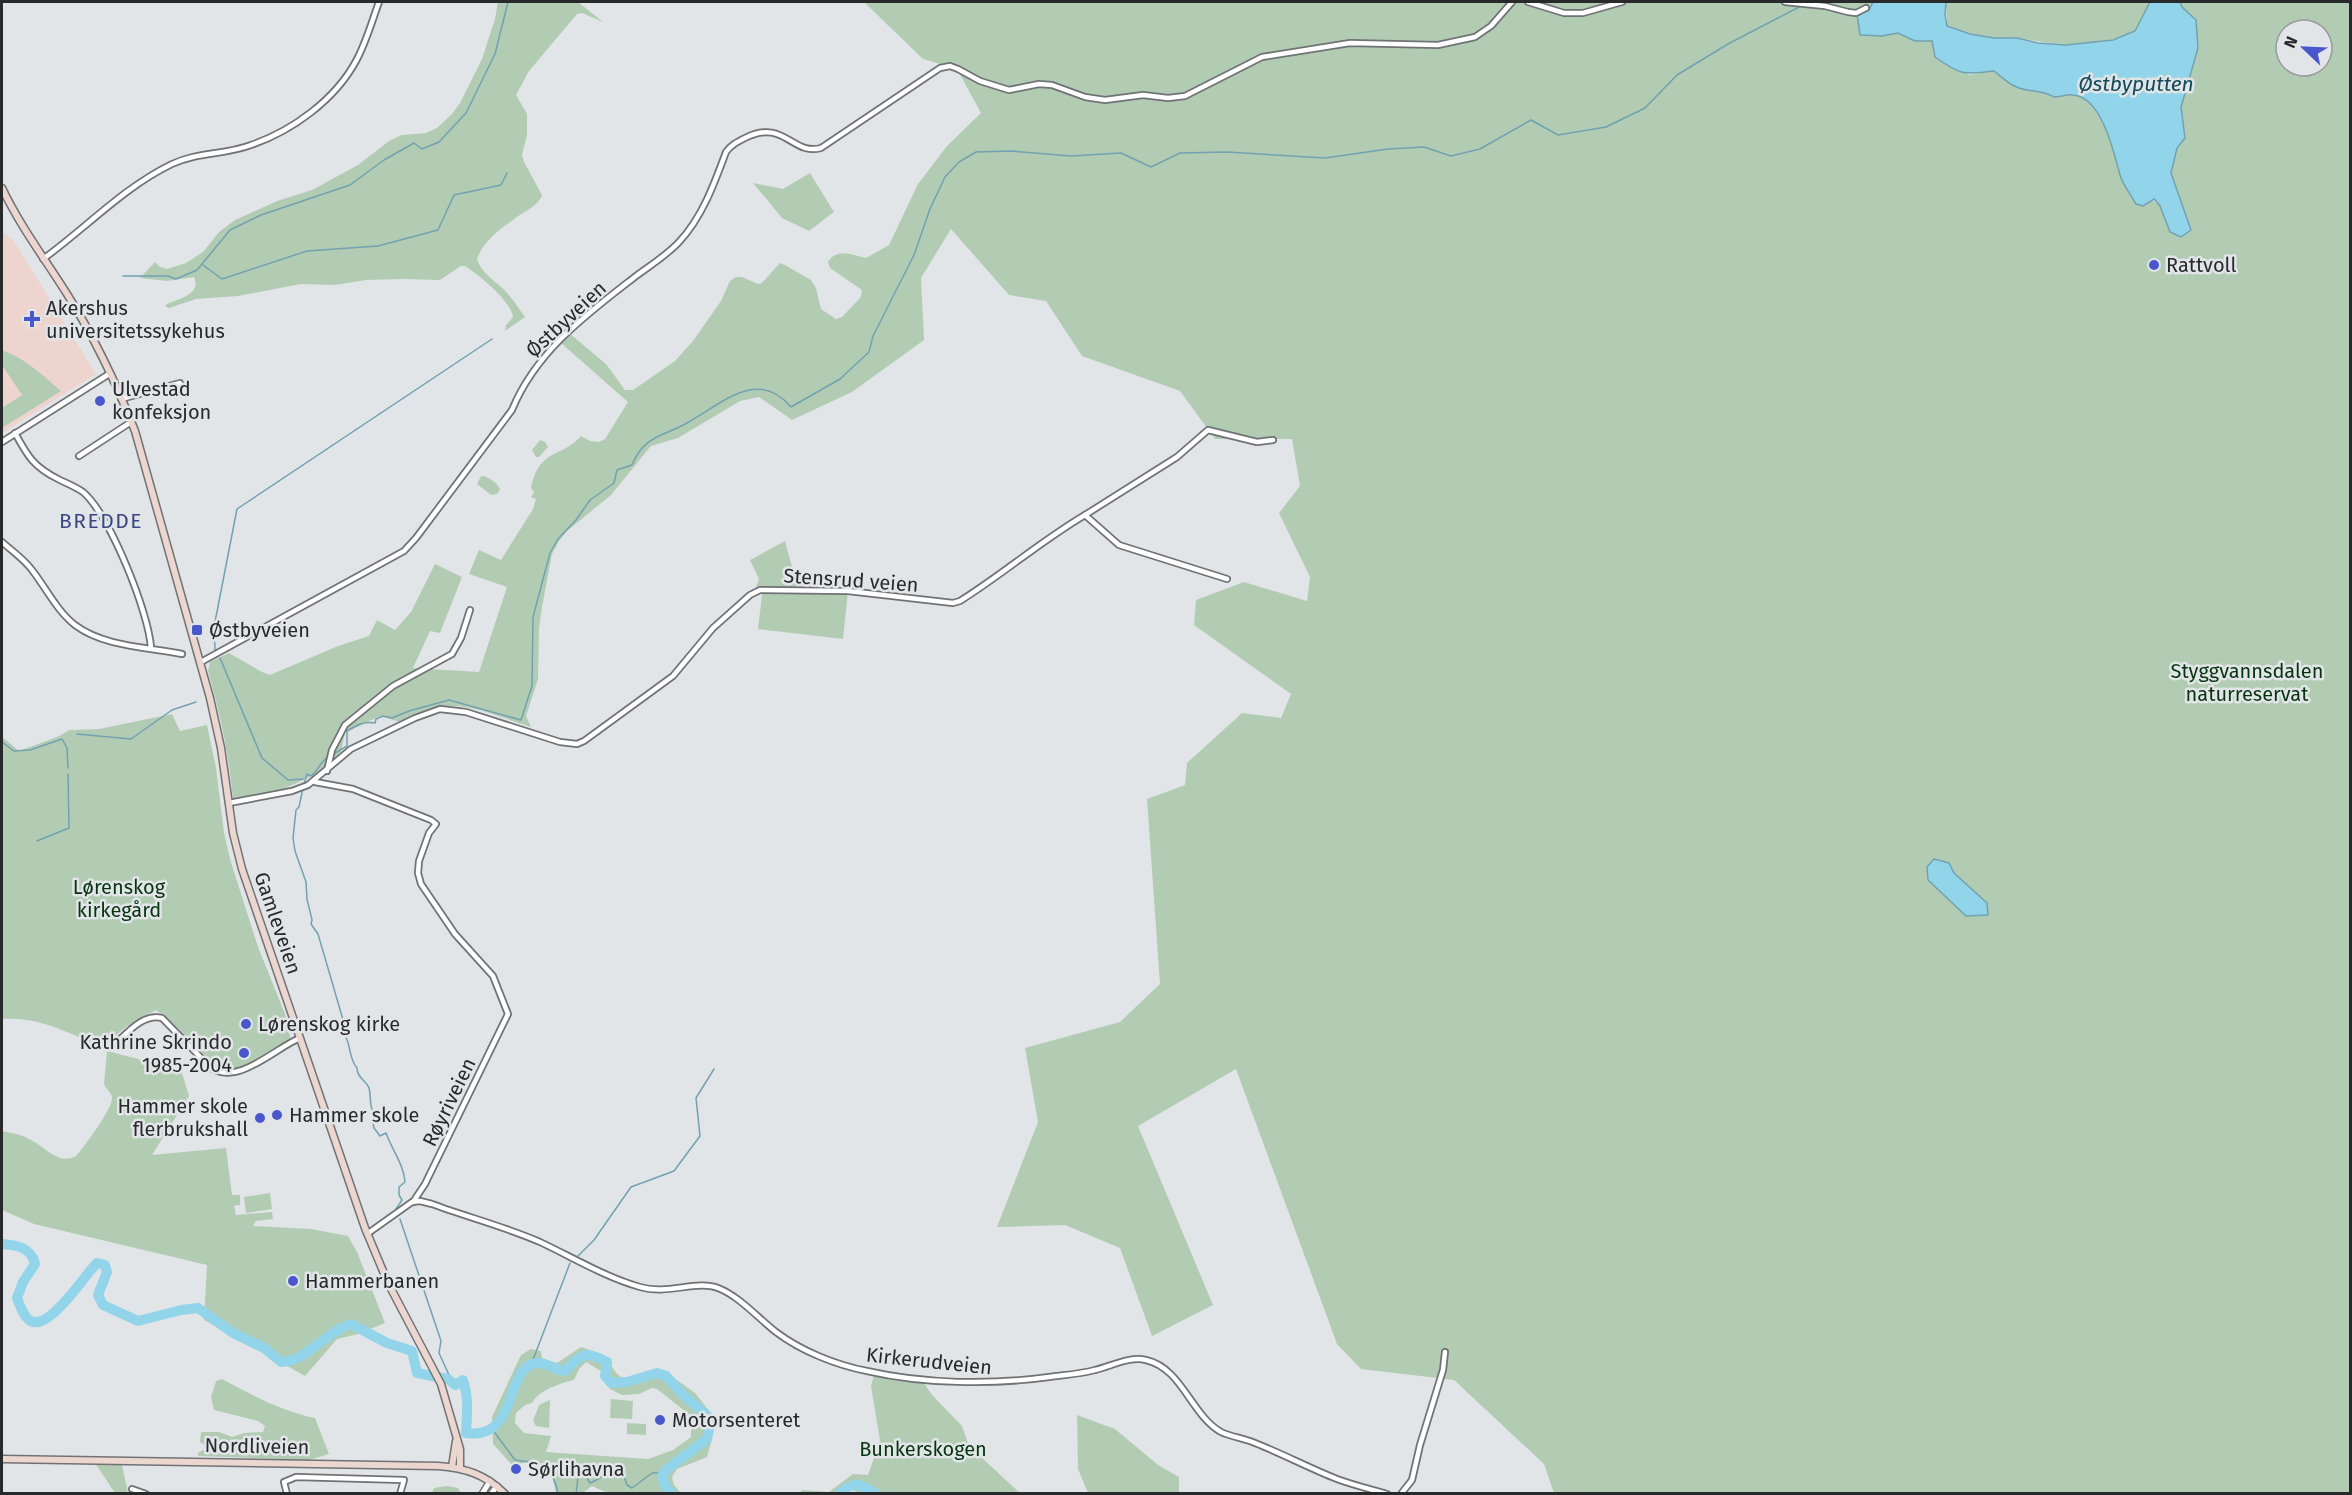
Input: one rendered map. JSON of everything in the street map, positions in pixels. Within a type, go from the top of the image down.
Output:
[{"type":"main road","name":"Gamleveien","points":[[2,188],[18,220],[79,314],[110,374],[131,422],[145,463],[201,662],[219,736],[235,844],[242,869],[367,1234],[394,1295],[435,1371],[443,1391],[460,1449],[460,1468]]},
{"type":"main road","name":"Gamleveien","points":[[452,1467],[456,1440]]},
{"type":"main road","name":"Nordliveien","points":[[2,1459],[452,1467],[475,1472],[505,1494]]},
{"type":"street","points":[[43,259],[156,173],[183,159],[251,146],[271,137],[310,113],[336,88],[353,67],[363,47],[379,2]]},
{"type":"street","name":"Østbyveien","points":[[201,662],[361,577],[404,551],[512,410],[533,369],[584,317],[681,240],[708,195],[730,146],[758,132],[766,131],[805,148],[814,150],[821,148],[931,73],[950,66],[968,72],[995,87],[1009,90],[1039,84],[1052,85],[1085,97],[1105,100],[1143,95],[1168,98],[1185,96],[1262,57],[1350,44],[1438,45],[1475,37],[1491,26],[1512,2]]},
{"type":"street","points":[[1528,2],[1564,13],[1583,13],[1622,2]]},
{"type":"street","points":[[1785,2],[1825,6],[1856,13],[1866,8]]},
{"type":"street","points":[[2,442],[110,374]]},
{"type":"street","points":[[121,399],[180,383]]},
{"type":"street","points":[[79,456],[131,422]]},
{"type":"street","name":"Stensrud veien","points":[[229,803],[292,791],[315,782],[351,749],[415,718],[441,709],[466,712],[561,742],[577,744],[592,736],[673,676],[713,627],[750,595],[771,589],[848,591],[941,602],[960,601],[1010,569],[1059,531],[1177,457],[1208,430],[1257,442],[1274,440]]},
{"type":"street","points":[[15,433],[30,460],[40,469],[82,492],[95,505],[118,544],[138,600],[151,648]]},
{"type":"street","points":[[1086,515],[1119,545],[1227,579]]},
{"type":"street","points":[[2,542],[31,569],[74,624],[101,638],[182,654]]},
{"type":"street","points":[[327,771],[332,750],[345,725],[393,686],[452,654],[461,638],[470,610]]},
{"type":"street","name":"Røyriveien","points":[[315,782],[360,791],[436,824],[427,839],[419,861],[418,873],[421,884],[455,934],[493,976],[508,1011],[507,1019],[450,1135],[425,1184],[412,1202]]},
{"type":"street","points":[[116,1043],[143,1021],[155,1016],[162,1018],[211,1068],[221,1073],[231,1073],[242,1070],[300,1038]]},
{"type":"street","points":[[367,1234],[412,1202]]},
{"type":"street","name":"Kirkerudveien","points":[[412,1202],[432,1204],[538,1241],[609,1277],[643,1288],[664,1291],[703,1286],[714,1287],[726,1292],[778,1334],[803,1348],[867,1372],[999,1383],[1094,1371],[1131,1360],[1144,1359],[1154,1362],[1166,1372],[1184,1390],[1207,1421],[1221,1432],[1252,1441],[1336,1479],[1387,1494]]},
{"type":"street","points":[[1401,1494],[1412,1480],[1443,1370],[1445,1352]]},
{"type":"street","points":[[287,1494],[284,1482],[296,1477],[404,1480],[400,1494]]},
{"type":"street","points":[[482,1494],[490,1481]]},
{"type":"street","points":[[490,1494],[497,1486]]},
{"type":"street","points":[[132,1489],[146,1494]]},
{"type":"shaded area","name":"Akershus universitetssykehus","points":[[2,231],[14,241],[96,374],[2,433]]},
{"type":"green space","points":[[498,2],[578,2],[603,22],[582,13],[577,14],[529,71],[516,95],[527,114],[527,135],[522,155],[542,195],[533,206],[492,237],[483,247],[477,259],[486,274],[510,296],[525,317],[505,331],[506,325],[513,317],[507,304],[486,282],[465,266],[461,266],[440,280],[366,280],[335,285],[301,284],[238,296],[196,299],[169,308],[165,306],[192,292],[196,283],[194,277],[167,281],[140,278],[155,262],[167,269],[186,263],[203,252],[219,232],[235,220],[277,201],[312,190],[358,165],[389,141],[402,135],[426,133],[437,128],[460,103],[482,59]]},
{"type":"green space","name":"Styggvannsdalen naturreservat","points":[[864,2],[1873,2],[1869,10],[1882,36],[1898,33],[1915,41],[1932,41],[1969,75],[1994,71],[2007,82],[2022,89],[2043,92],[2054,97],[2071,95],[2083,98],[2099,116],[2106,129],[2120,177],[2160,206],[2170,232],[2191,229],[2171,173],[2177,148],[2185,138],[2181,107],[2198,48],[2196,20],[2182,7],[2180,2],[2350,2],[2350,1493],[1554,1493],[1544,1464],[1454,1380],[1361,1369],[1337,1344],[1236,1069],[1138,1126],[1213,1305],[1152,1336],[1120,1248],[1065,1225],[997,1227],[1038,1122],[1025,1048],[1120,1022],[1160,984],[1147,799],[1185,785],[1187,763],[1242,713],[1281,718],[1291,694],[1194,625],[1196,600],[1244,582],[1307,601],[1310,577],[1279,513],[1300,486],[1292,439],[1215,439],[1180,391],[1082,356],[1046,301],[1009,295],[951,229],[921,278],[924,340],[852,392],[792,420],[759,397],[740,401],[678,438],[651,446],[611,495],[567,531],[552,554],[542,607],[539,628],[538,679],[526,716],[531,727],[466,707],[435,708],[400,722],[380,716],[345,733],[341,752],[314,775],[277,792],[233,799],[224,734],[208,671],[210,662],[229,653],[270,675],[338,646],[369,636],[377,620],[395,630],[411,612],[435,564],[462,577],[440,633],[430,631],[413,668],[479,672],[507,587],[469,574],[479,550],[501,560],[533,509],[536,499],[531,497],[534,492],[531,488],[540,466],[581,436],[590,441],[599,442],[605,439],[628,402],[561,343],[569,333],[606,364],[625,390],[633,390],[675,361],[693,341],[721,301],[730,281],[736,277],[742,277],[758,284],[762,283],[780,263],[811,280],[816,288],[821,309],[836,319],[842,317],[861,297],[862,290],[830,268],[828,262],[832,257],[841,253],[866,258],[889,245],[918,184],[947,146],[981,113],[957,69],[923,59]],"holes":[[[1949,863],[1965,916],[1957,907]]]},
{"type":"green space","points":[[1946,2],[2150,2],[2135,31],[2105,41],[2064,44],[1989,37],[1947,25]]},
{"type":"green space","points":[[810,173],[834,212],[809,231],[782,218],[753,183],[783,189]]},
{"type":"green space","points":[[2,350],[26,362],[61,391],[2,428],[2,408],[22,395],[4,368],[2,369]]},
{"type":"green space","points":[[540,440],[548,447],[539,457],[536,457],[532,450]]},
{"type":"green space","points":[[481,476],[498,485],[500,490],[497,494],[491,495],[477,484]]},
{"type":"green space","points":[[785,541],[798,589],[848,591],[843,639],[758,629],[762,595],[756,587],[759,579],[750,560]]},
{"type":"green space","name":"Lørenskog kirkegård","points":[[172,714],[180,731],[207,725],[230,859],[258,947],[285,1014],[291,1040],[255,1061],[236,1068],[217,1068],[178,1028],[156,1010],[126,1027],[102,1047],[41,1023],[2,1019],[2,737],[19,751],[70,730],[99,729]]},
{"type":"green space","points":[[107,1051],[181,1070],[189,1096],[152,1155],[226,1148],[232,1195],[240,1195],[240,1205],[234,1206],[236,1215],[272,1212],[273,1219],[256,1221],[253,1226],[311,1229],[348,1236],[357,1252],[385,1323],[358,1334],[337,1339],[305,1376],[204,1320],[207,1265],[34,1224],[2,1210],[2,1131],[26,1137],[57,1157],[63,1159],[76,1156],[111,1103],[112,1097],[104,1084]]},
{"type":"green space","points":[[270,1193],[272,1209],[246,1213],[244,1197]]},
{"type":"green space","points":[[581,1347],[603,1356],[616,1373],[623,1378],[636,1379],[654,1371],[663,1370],[695,1393],[714,1417],[713,1435],[707,1457],[677,1469],[672,1477],[674,1485],[681,1493],[608,1493],[592,1486],[583,1493],[556,1493],[552,1476],[546,1469],[540,1474],[530,1462],[512,1465],[493,1444],[492,1417],[521,1355],[531,1349],[541,1351],[542,1359],[557,1363]],"holes":[[[586,1362],[601,1371],[610,1389],[622,1395],[639,1394],[652,1388],[657,1389],[691,1416],[691,1437],[673,1450],[648,1459],[546,1452],[551,1436],[524,1433],[515,1423],[516,1413],[525,1405],[532,1403],[540,1394],[551,1388],[574,1380],[579,1369]]]},
{"type":"green space","name":"Bunkerskogen","points":[[874,1375],[922,1380],[932,1395],[962,1426],[969,1446],[1020,1493],[863,1494],[852,1490],[847,1493],[799,1494],[802,1490],[829,1492],[853,1474],[868,1475],[880,1441],[871,1386]]},
{"type":"green space","points":[[222,1379],[279,1407],[315,1418],[329,1454],[309,1460],[198,1456],[198,1453],[205,1449],[205,1445],[200,1442],[201,1432],[219,1432],[232,1437],[244,1433],[263,1432],[265,1426],[258,1421],[214,1410],[211,1397],[216,1381]]},
{"type":"green space","points":[[611,1399],[633,1401],[632,1419],[610,1418]]},
{"type":"green space","points":[[550,1400],[549,1428],[536,1426],[533,1421],[539,1405]]},
{"type":"green space","points":[[1077,1415],[1115,1429],[1158,1465],[1179,1477],[1179,1493],[1088,1493],[1078,1469]]},
{"type":"green space","points":[[627,1423],[646,1424],[646,1435],[627,1434]]},
{"type":"green space","points":[[93,1460],[121,1460],[128,1493],[115,1493]]},
{"type":"green space","points":[[447,1486],[458,1488],[461,1493],[432,1493],[434,1488]]},
{"type":"water","name":"Østbyputten","points":[[1873,2],[1946,2],[1947,26],[1970,34],[1994,38],[2017,38],[2038,43],[2066,45],[2113,40],[2135,31],[2150,2],[2180,2],[2182,7],[2196,20],[2198,48],[2181,107],[2185,138],[2177,148],[2171,173],[2191,230],[2181,237],[2170,232],[2160,206],[2154,199],[2143,206],[2136,204],[2121,179],[2110,141],[2099,115],[2083,98],[2071,95],[2054,97],[2022,89],[2009,83],[1994,71],[1969,73],[1957,70],[1935,57],[1932,41],[1915,41],[1898,33],[1882,36],[1860,35],[1857,14],[1869,10]]},
{"type":"water","points":[[1934,859],[1949,863],[1954,873],[1987,903],[1988,915],[1966,916],[1928,880],[1927,867]]},
{"type":"waterway","points":[[123,276],[168,276],[176,279],[197,270],[230,230],[261,215],[350,185],[384,160],[414,143],[422,149],[439,142],[466,113],[495,54],[508,2]]},
{"type":"waterway","points":[[332,755],[347,746],[347,731],[357,725],[375,723],[376,719],[383,716],[392,718],[449,700],[521,720],[532,686],[533,617],[550,553],[558,539],[576,520],[590,500],[614,483],[617,470],[632,465],[642,448],[654,438],[685,424],[738,393],[765,390],[778,395],[791,407],[840,379],[869,352],[873,336],[914,255],[930,209],[945,177],[959,162],[976,152],[1011,151],[1071,156],[1121,153],[1151,167],[1180,153],[1227,152],[1325,158],[1388,149],[1424,147],[1451,156],[1480,149],[1531,120],[1558,135],[1606,127],[1645,108],[1677,75],[1728,44],[1801,6]]},
{"type":"waterway","points":[[203,265],[222,279],[307,251],[378,246],[438,230],[454,195],[501,185],[507,173]]},
{"type":"waterway","points":[[215,650],[214,627],[237,509],[492,339]]},
{"type":"waterway","points":[[220,658],[262,758],[288,780],[303,779]]},
{"type":"waterway","points":[[77,734],[131,739],[172,710],[196,702]]},
{"type":"waterway","points":[[2,742],[14,751],[30,750],[62,739],[67,748],[68,768]]},
{"type":"waterway","points":[[304,784],[307,774],[311,776],[328,757]]},
{"type":"waterway","points":[[37,841],[69,828],[68,774]]},
{"type":"waterway","points":[[303,788],[299,807],[296,810],[293,838],[306,882],[311,924],[318,934],[353,1061],[358,1074],[369,1088],[375,1116],[372,1119],[374,1128],[380,1136],[386,1133],[402,1170],[405,1182],[399,1187],[402,1200],[396,1209]]},
{"type":"waterway","points":[[578,1256],[594,1240],[631,1187],[674,1171],[700,1136],[696,1098],[714,1069]]},
{"type":"waterway","points":[[400,1219],[441,1341],[439,1353],[449,1375],[448,1379]]},
{"type":"waterway","points":[[2,1244],[22,1248],[33,1258],[35,1264],[23,1282],[17,1298],[28,1319],[36,1322],[55,1312],[97,1263],[105,1265],[107,1272],[98,1295],[103,1305],[138,1321],[198,1308],[233,1333],[264,1348],[281,1362],[299,1357],[333,1333],[351,1324],[387,1343],[412,1351],[417,1373],[448,1379],[455,1385],[463,1380],[467,1400],[466,1433],[483,1432],[495,1426],[503,1415],[519,1376],[526,1367],[537,1363],[565,1371],[579,1358],[588,1355],[607,1362],[605,1376],[611,1383],[627,1382],[657,1373],[666,1376],[682,1394],[711,1419],[707,1439],[666,1470],[662,1476],[665,1486],[672,1494]]},
{"type":"waterway","points":[[531,1365],[570,1263]]},
{"type":"waterway","points":[[492,1429],[515,1460],[539,1464],[549,1471],[558,1494]]},
{"type":"waterway","points":[[576,1494],[578,1477],[583,1472],[590,1483],[602,1477],[619,1463],[627,1485],[632,1488],[652,1473],[659,1473],[662,1476]]},
{"type":"waterway","points":[[839,1494],[853,1485],[866,1488],[876,1494]]},
{"type":"place","name":"Rattvoll","points":[[2154,265]]},
{"type":"place","name":"Akershus universitetssykehus","points":[[32,319]]},
{"type":"place","name":"Ulvestad konfeksjon","points":[[100,401]]},
{"type":"place","name":"Østbyveien","points":[[197,630]]},
{"type":"place","name":"Lørenskog kirke","points":[[246,1024]]},
{"type":"place","name":"Kathrine Skrindo 1985-2004","points":[[244,1053]]},
{"type":"place","name":"Hammer skole","points":[[277,1115]]},
{"type":"place","name":"Hammer skole flerbrukshall","points":[[260,1118]]},
{"type":"place","name":"Hammerbanen","points":[[293,1281]]},
{"type":"place","name":"Motorsenteret","points":[[660,1420]]},
{"type":"place","name":"Sørlihavna","points":[[516,1469]]},
{"type":"district","name":"BREDDE","points":[[101,521]]}]
